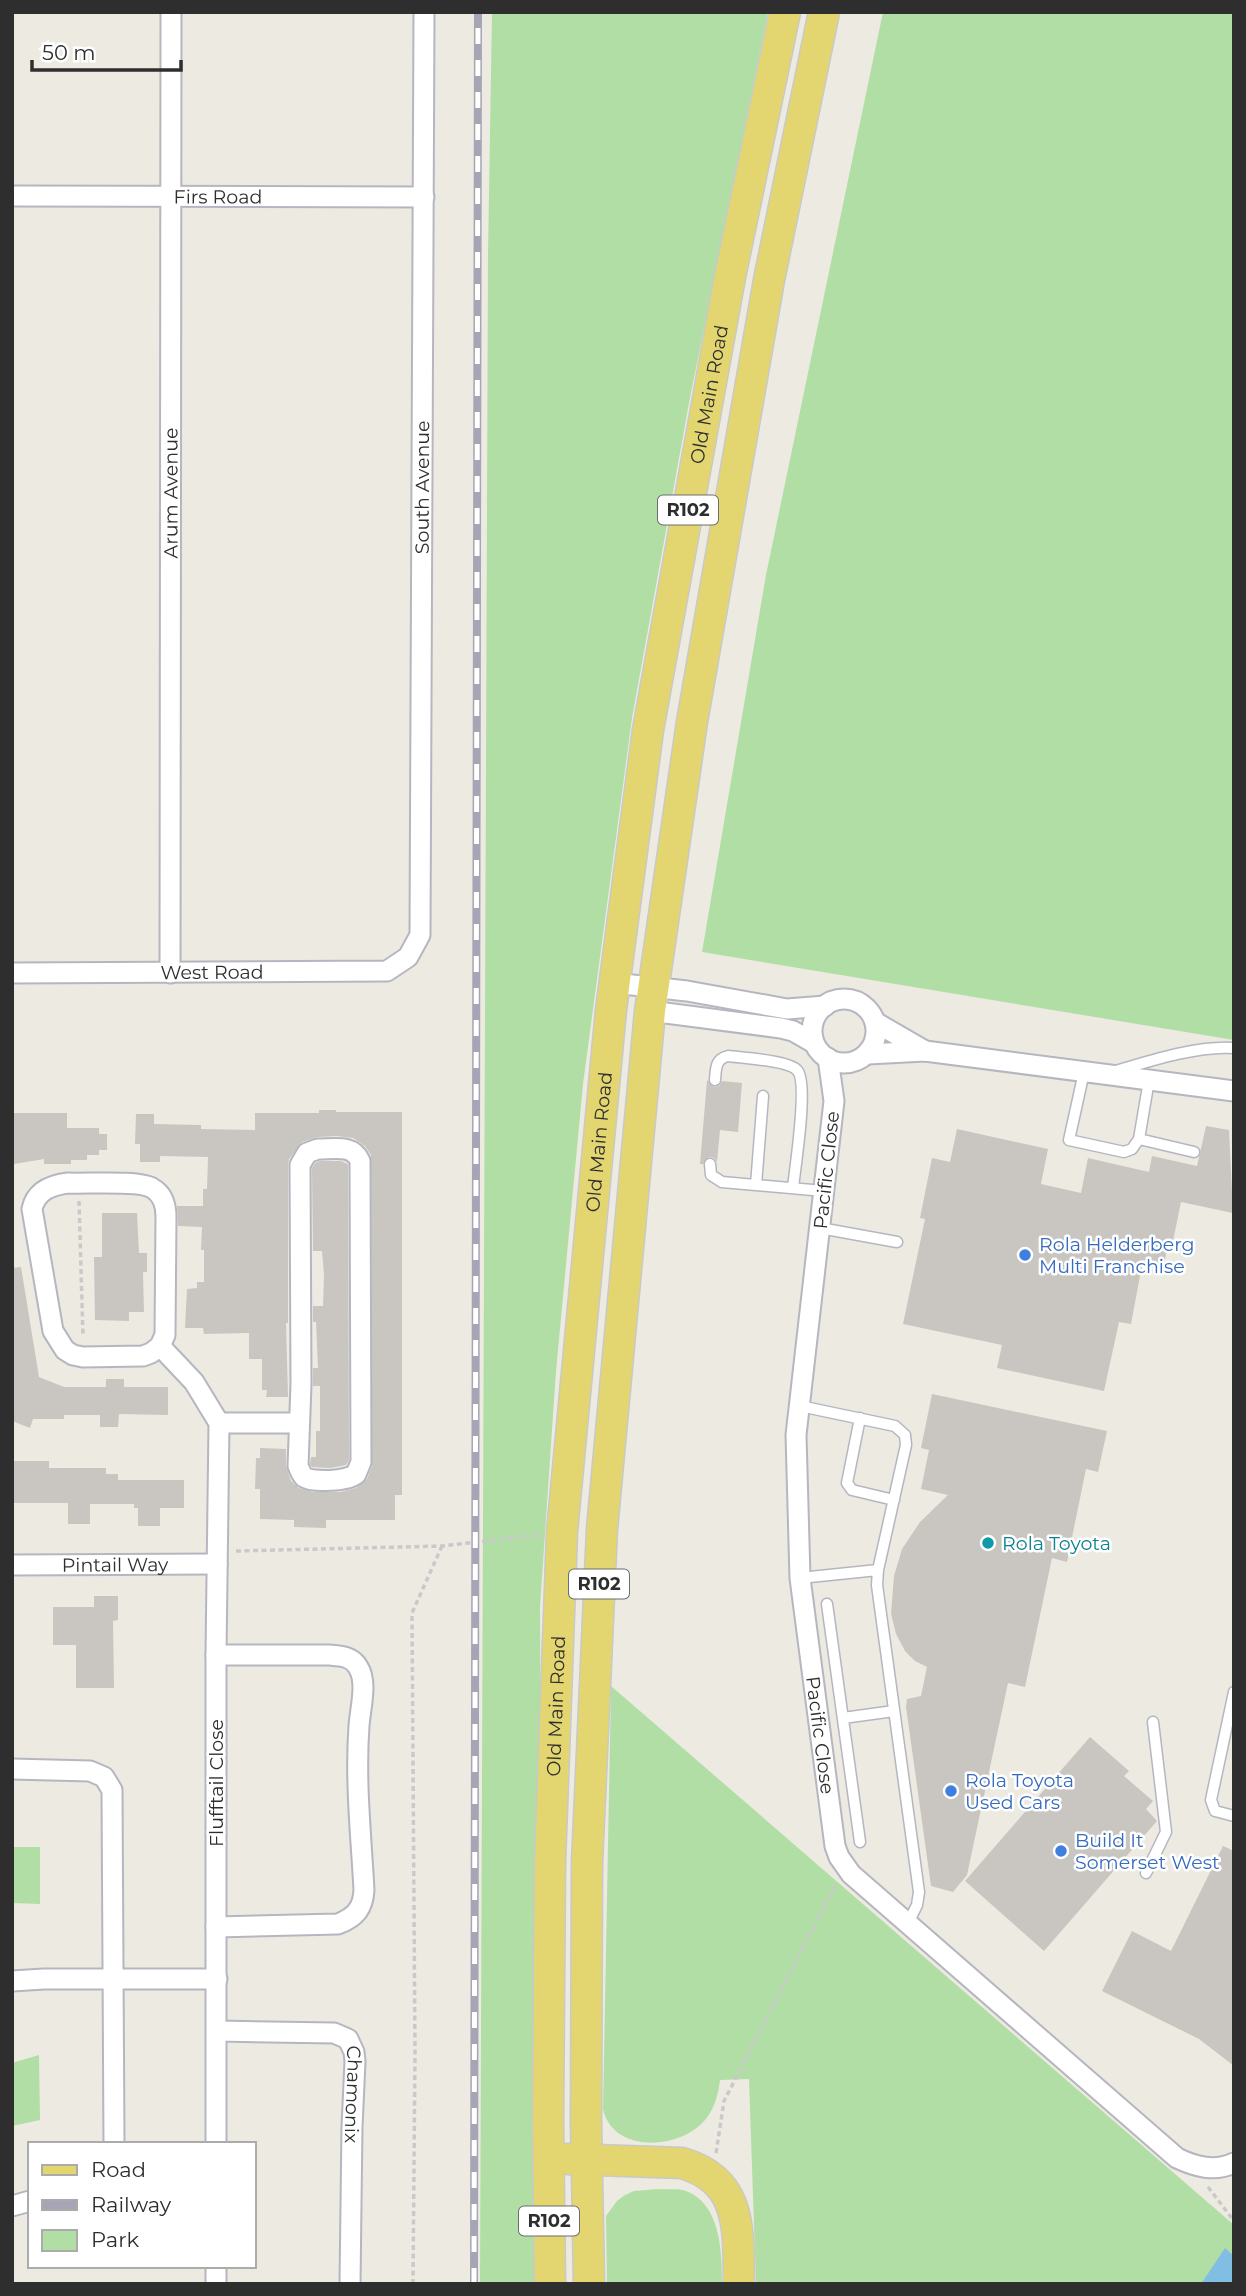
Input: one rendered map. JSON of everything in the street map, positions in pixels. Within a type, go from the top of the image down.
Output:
[{"type":"main road","name":"Old Main Road","points":[[589,2284],[586,2159],[587,1863],[602,1529],[648,730],[730,277],[785,12]]},
{"type":"main road","name":"Old Main Road","points":[[550,2284],[550,1862],[562,1532],[632,1002],[692,722],[768,280],[824,12]]},
{"type":"main road","points":[[549,2158],[682,2163],[697,2167],[712,2176],[732,2202],[739,2284]]},
{"type":"street","name":"Arum Avenue","points":[[170,973],[171,12]]},
{"type":"street","name":"South Avenue","points":[[408,957],[420,935],[421,904],[424,12]]},
{"type":"street","name":"Firs Road","points":[[12,196],[424,197]]},
{"type":"street","name":"West Road","points":[[12,973],[372,972],[387,971],[408,957]]},
{"type":"street","points":[[632,1002],[687,991],[787,1009],[825,1006],[840,999],[857,1002],[870,1012],[875,1022],[876,1039],[834,1101]]},
{"type":"street","points":[[632,1002],[781,1028],[793,1031],[814,1043]]},
{"type":"street","points":[[825,1006],[814,1020],[814,1043],[828,1058],[842,1063],[862,1057],[925,1051],[1234,1091]]},
{"type":"street","points":[[875,1022],[925,1051]]},
{"type":"street","points":[[828,1058],[834,1101]]},
{"type":"street","name":"Pacific Close","points":[[834,1101],[796,1435],[800,1578],[835,1846],[845,1867],[1177,2158],[1192,2165]]},
{"type":"street","points":[[348,1149],[358,1155],[361,1168],[360,1462],[356,1474],[351,1478],[337,1480],[309,1479],[302,1475],[298,1466],[299,1423],[300,1165],[304,1155],[311,1150],[348,1149]]},
{"type":"street","points":[[78,1183],[144,1184],[159,1194],[164,1202],[165,1335],[160,1346],[151,1353],[143,1356],[73,1355],[57,1341],[52,1331],[32,1209],[34,1200],[47,1189],[55,1185],[78,1183]]},
{"type":"street","points":[[160,1346],[194,1382],[219,1423],[299,1423]]},
{"type":"street","name":"Flufftail Close","points":[[216,2142],[219,1423]]},
{"type":"street","name":"Pintail Way","points":[[12,1565],[217,1558]]},
{"type":"street","points":[[216,1655],[337,1656],[352,1660],[358,1667],[362,1687],[357,1750],[364,1889],[364,1902],[360,1909],[348,1920],[338,1924],[216,1927]]},
{"type":"street","points":[[12,1769],[90,1770],[109,1783],[113,1800],[114,2142]]},
{"type":"street","points":[[12,1981],[216,1979]]},
{"type":"street","name":"Chamonix","points":[[217,2031],[334,2033],[343,2036],[351,2044],[355,2061],[350,2284]]},
{"type":"street","points":[[1192,2165],[1217,2168],[1234,2163]]},
{"type":"lane","points":[[1105,1074],[1162,1057],[1223,1047],[1234,1048]]},
{"type":"lane","points":[[715,1080],[717,1064],[728,1056],[796,1069],[803,1089],[793,1188]]},
{"type":"lane","points":[[1084,1072],[1069,1140],[1124,1152],[1132,1149],[1139,1139],[1149,1080]]},
{"type":"lane","points":[[756,1185],[763,1096]]},
{"type":"lane","points":[[1139,1139],[1194,1152]]},
{"type":"lane","points":[[710,1164],[711,1175],[718,1180],[824,1191]]},
{"type":"lane","points":[[820,1228],[897,1242]]},
{"type":"lane","points":[[800,1406],[895,1426],[905,1435],[906,1445],[877,1585],[919,1892],[917,1905],[908,1923]]},
{"type":"lane","points":[[860,1418],[847,1483],[852,1490],[894,1500]]},
{"type":"lane","points":[[800,1578],[878,1570]]},
{"type":"lane","points":[[827,1604],[860,1842]]},
{"type":"lane","points":[[1234,1692],[1211,1800],[1215,1811],[1234,1816]]},
{"type":"lane","points":[[843,1718],[894,1711]]},
{"type":"lane","points":[[1146,1872],[1166,1832],[1153,1722]]},
{"type":"path","points":[[78,1183],[83,1357]]},
{"type":"path","points":[[217,1558],[442,1546],[562,1532]]},
{"type":"path","points":[[413,2284],[415,2039],[412,1613],[442,1546]]},
{"type":"path","points":[[712,2176],[724,2101],[845,1867]]},
{"type":"path","points":[[1192,2165],[1234,2221]]},
{"type":"green space","points":[[492,12],[768,12],[689,403],[632,718],[583,1084],[556,1371],[540,1607],[543,2284],[480,2284],[488,255]]},
{"type":"green space","points":[[883,12],[1234,12],[1234,1040],[702,952],[766,575]]},
{"type":"green space","points":[[611,1686],[1234,2225],[1234,2284],[756,2284],[749,2079],[720,2080],[716,2101],[705,2120],[694,2130],[664,2142],[648,2143],[620,2134],[609,2124],[603,2109]]},
{"type":"green space","points":[[12,1847],[40,1847],[40,1904],[12,1903]]},
{"type":"green space","points":[[39,2055],[40,2120],[12,2126],[12,2063]]},
{"type":"green space","points":[[634,2191],[686,2191],[698,2197],[706,2207],[713,2218],[720,2244],[722,2284],[607,2284],[606,2216],[625,2195]]},
{"type":"water","points":[[1225,2248],[1234,2256],[1234,2284],[1201,2284]]},
{"type":"building","points":[[707,1080],[714,1087],[719,1086],[722,1081],[742,1083],[738,1132],[720,1130],[717,1162],[709,1157],[700,1164]]},
{"type":"building","points":[[319,1110],[402,1112],[402,1495],[395,1495],[395,1520],[326,1520],[326,1528],[294,1527],[294,1520],[260,1519],[260,1489],[255,1489],[256,1458],[260,1458],[260,1448],[286,1449],[286,1466],[291,1481],[299,1488],[313,1492],[340,1492],[356,1488],[367,1479],[372,1466],[371,1155],[365,1146],[353,1138],[337,1136],[318,1137],[302,1142],[289,1159],[286,1323],[288,1397],[266,1397],[267,1390],[262,1390],[262,1359],[249,1359],[249,1333],[204,1334],[203,1328],[185,1328],[187,1289],[197,1288],[197,1282],[204,1282],[204,1250],[201,1250],[202,1227],[178,1226],[177,1206],[203,1206],[203,1189],[207,1189],[208,1157],[160,1156],[160,1162],[140,1162],[140,1144],[135,1144],[136,1114],[154,1114],[154,1124],[201,1125],[201,1129],[255,1130],[255,1113],[319,1113]]},
{"type":"building","points":[[12,1113],[67,1113],[67,1128],[99,1128],[99,1134],[107,1134],[107,1150],[99,1150],[99,1155],[87,1155],[87,1160],[71,1160],[71,1164],[44,1164],[44,1159],[14,1164]]},
{"type":"building","name":"Rola Helderberg Multi Franchise","points":[[1206,1126],[1229,1130],[1233,1213],[1181,1202],[1171,1251],[1167,1250],[1164,1265],[1143,1260],[1131,1324],[1119,1322],[1104,1391],[997,1368],[1002,1345],[903,1324],[925,1219],[920,1218],[932,1158],[950,1162],[957,1129],[1048,1149],[1041,1184],[1081,1193],[1088,1158],[1149,1172],[1152,1156],[1197,1166]]},
{"type":"building","points":[[320,1161],[341,1161],[348,1164],[349,1460],[346,1465],[330,1468],[312,1467],[310,1464],[311,1457],[316,1457],[316,1431],[320,1431],[320,1386],[313,1386],[313,1368],[318,1368],[313,1306],[323,1306],[324,1275],[322,1251],[313,1251],[312,1168]]},
{"type":"building","points":[[102,1213],[137,1213],[139,1253],[147,1253],[147,1272],[143,1272],[144,1312],[129,1312],[129,1321],[95,1320],[94,1257],[102,1257]]},
{"type":"building","points":[[21,1267],[39,1377],[64,1387],[106,1387],[106,1379],[124,1379],[124,1387],[168,1387],[168,1415],[119,1414],[118,1427],[100,1427],[100,1415],[64,1415],[64,1419],[33,1419],[30,1428],[12,1421],[12,1268]]},
{"type":"building","name":"Rola Toyota","points":[[932,1394],[1107,1431],[1098,1472],[1086,1469],[1067,1562],[1052,1558],[1025,1687],[1008,1683],[967,1875],[953,1892],[931,1886],[906,1707],[907,1699],[921,1696],[927,1667],[915,1661],[905,1651],[896,1634],[891,1614],[894,1576],[902,1549],[920,1522],[948,1495],[921,1489],[929,1450],[921,1448]]},
{"type":"building","points":[[12,1461],[49,1461],[49,1468],[106,1468],[106,1474],[118,1474],[118,1480],[184,1480],[184,1508],[160,1508],[160,1526],[138,1526],[138,1508],[134,1508],[134,1504],[90,1504],[90,1524],[68,1524],[68,1503],[12,1503]]},
{"type":"building","points":[[94,1596],[118,1596],[118,1620],[113,1621],[114,1688],[76,1688],[76,1645],[53,1645],[53,1607],[94,1607]]},
{"type":"building","name":"Build It Somerset West","points":[[1090,1737],[1129,1771],[1124,1776],[1153,1801],[1146,1809],[1157,1821],[1044,1951],[965,1881]]},
{"type":"building","points":[[1223,1846],[1234,1851],[1234,2066],[1199,2039],[1102,1991],[1132,1931],[1171,1951]]},
{"type":"railway","points":[[474,2284],[478,12]]},
{"type":"place","name":"Rola Helderberg Multi Franchise","points":[[1025,1255]]},
{"type":"place","name":"Rola Toyota","points":[[988,1543]]},
{"type":"place","name":"Rola Toyota Used Cars","points":[[951,1791]]},
{"type":"place","name":"Build It Somerset West","points":[[1061,1851]]}]
